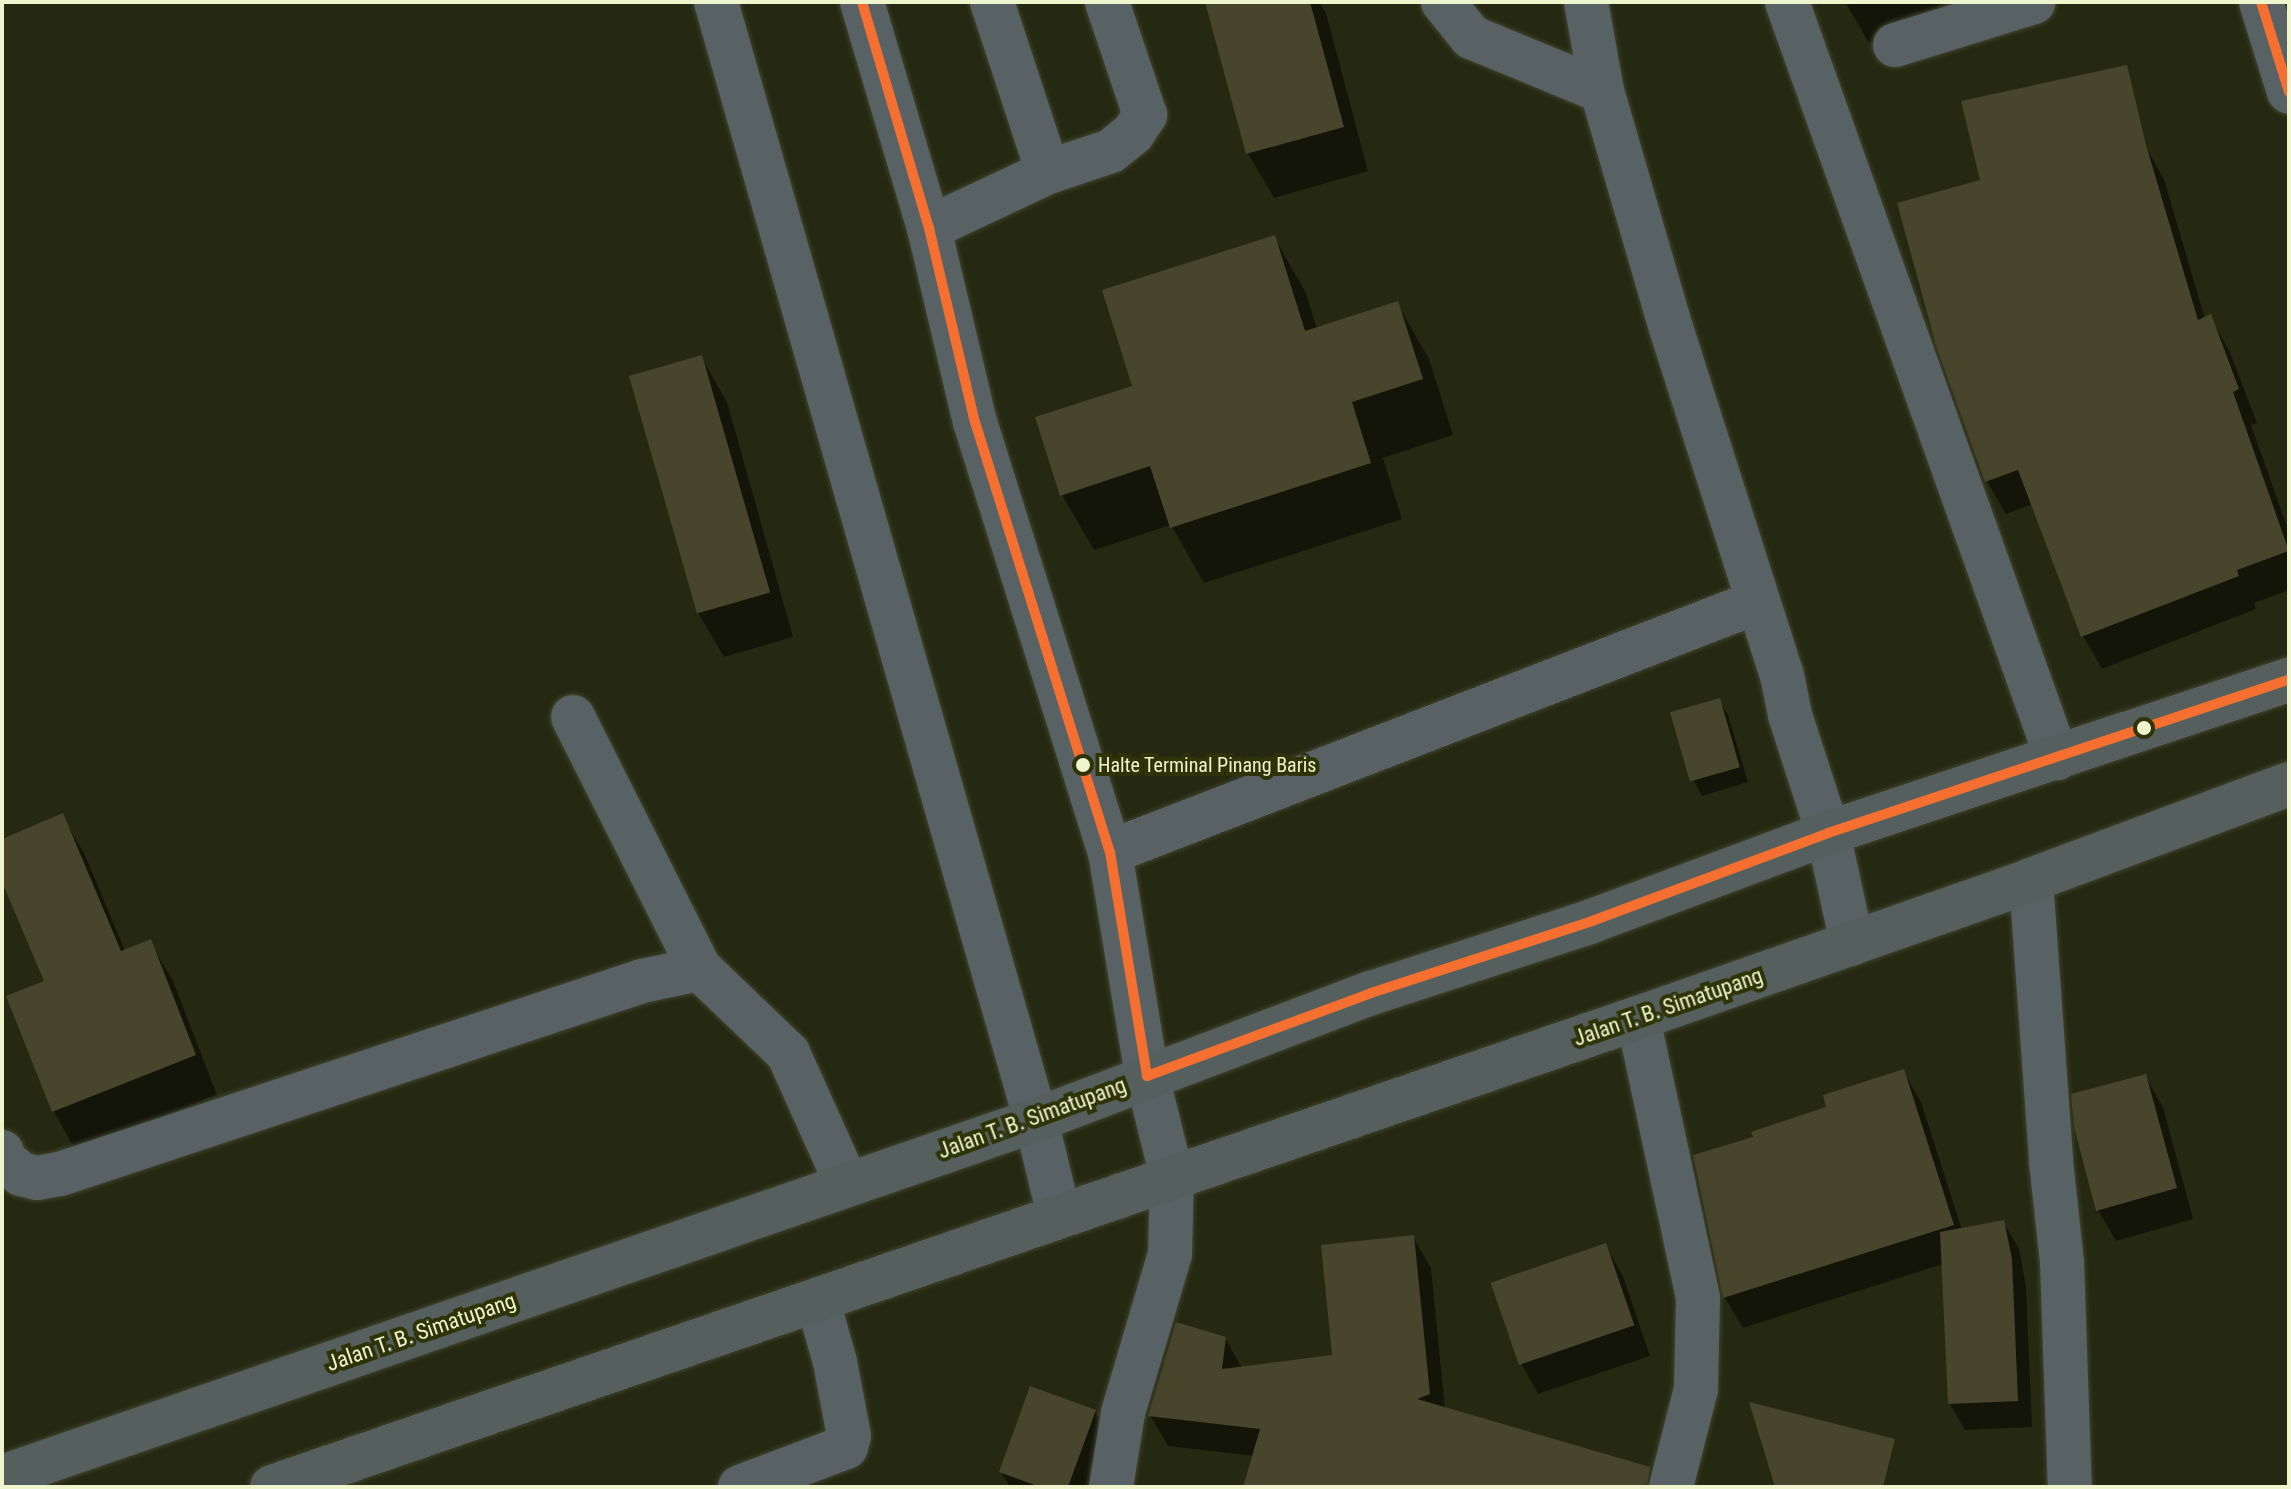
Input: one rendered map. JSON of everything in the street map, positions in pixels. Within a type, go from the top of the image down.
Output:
[{"type":"main road","name":"Jalan T. B. Simatupang","points":[[2,1477],[1036,1120],[1371,993],[1592,921],[1828,833],[2289,680]]},
{"type":"main road","name":"Jalan T. B. Simatupang","points":[[272,1487],[1638,1018],[2031,880],[2289,784]]},
{"type":"street","points":[[716,2],[1036,1120],[1059,1215]]},
{"type":"street","points":[[862,2],[929,228],[975,422],[1110,852],[1147,1076],[1172,1177],[1170,1254],[1123,1413],[1111,1487]]},
{"type":"street","points":[[992,2],[1048,172]]},
{"type":"street","points":[[929,228],[1048,172],[1111,151],[1133,133],[1145,115],[1107,2]]},
{"type":"street","points":[[1443,2],[1471,37],[1602,91]]},
{"type":"street","points":[[1586,2],[1602,91],[1671,328],[1828,833],[1852,943]]},
{"type":"street","points":[[1787,2],[2057,758]]},
{"type":"street","points":[[1895,45],[2034,2]]},
{"type":"street","points":[[2261,2],[2289,92]]},
{"type":"street","points":[[1110,852],[1757,602]]},
{"type":"street","points":[[573,717],[700,969],[788,1053],[847,1184]]},
{"type":"street","points":[[2031,880],[2051,1161],[2062,1263],[2070,1487]]},
{"type":"street","points":[[2,1152],[5,1161],[21,1174],[37,1178],[60,1174],[642,981],[700,969]]},
{"type":"street","points":[[1638,1018],[1698,1298],[1696,1389],[1671,1487]]},
{"type":"street","points":[[740,1487],[846,1447],[849,1436],[835,1362],[818,1302]]},
{"type":"building","points":[[1205,2],[1310,2],[1344,127],[1246,154]]},
{"type":"building","points":[[2127,65],[2146,145],[2198,320],[2211,314],[2239,389],[2233,392],[2289,551],[2237,570],[2239,576],[2081,637],[2018,470],[1985,482],[1937,349],[1897,203],[1980,180],[1961,101]]},
{"type":"building","points":[[1275,235],[1305,331],[1398,301],[1423,379],[1352,402],[1371,463],[1170,528],[1150,466],[1060,496],[1035,417],[1132,386],[1102,290]]},
{"type":"building","points":[[702,355],[770,592],[697,613],[629,376]]},
{"type":"building","points":[[1720,698],[1740,767],[1690,782],[1670,712]]},
{"type":"building","points":[[63,813],[121,951],[151,939],[196,1055],[52,1112],[6,996],[44,981],[2,882],[2,839]]},
{"type":"building","points":[[1904,1069],[1954,1225],[1723,1298],[1693,1155],[1753,1137],[1751,1132],[1826,1107],[1823,1095]]},
{"type":"building","points":[[2146,1074],[2177,1188],[2096,1211],[2074,1127],[2071,1094]]},
{"type":"building","points":[[2004,1220],[2012,1259],[2018,1401],[1948,1404],[1940,1232]]},
{"type":"building","points":[[1414,1235],[1430,1394],[1417,1399],[1650,1467],[1647,1487],[1243,1487],[1260,1429],[1148,1416],[1176,1322],[1226,1337],[1222,1369],[1332,1355],[1321,1245]]},
{"type":"building","points":[[1606,1243],[1634,1325],[1519,1365],[1491,1283]]},
{"type":"building","points":[[1030,1386],[1096,1410],[1068,1487],[1040,1487],[999,1472]]},
{"type":"building","points":[[1749,1402],[1895,1439],[1883,1487],[1775,1487]]},
{"type":"transit line","points":[[862,2],[929,228],[975,422],[1110,852],[1147,1076],[1371,993],[1592,921],[1828,833],[2289,680]]},
{"type":"transit line","points":[[2261,2],[2289,92]]},
{"type":"place","name":"Halte Terminal Pinang Baris","points":[[1083,765]]}]
